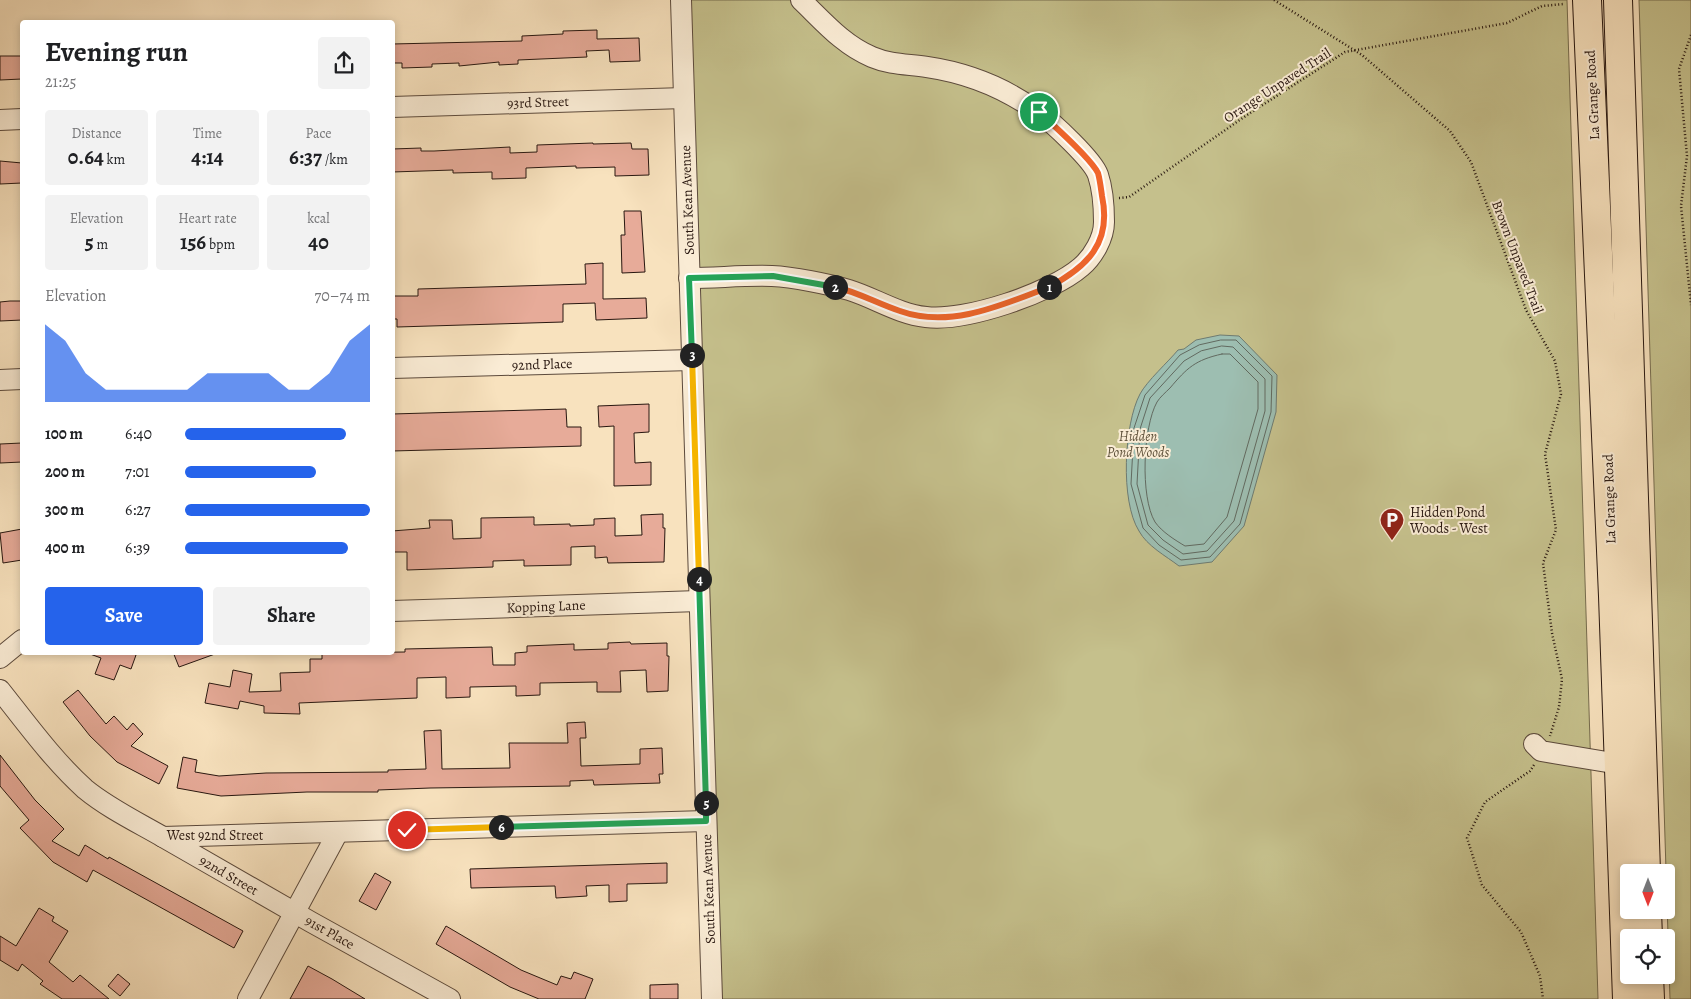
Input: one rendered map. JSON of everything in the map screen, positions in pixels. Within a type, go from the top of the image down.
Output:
[{"type":"highway","name":"La Grange Road","points":[[1618,0],[1646,864]]},
{"type":"highway","name":"La Grange Road","points":[[1576,2],[1620,764],[1627,999]]},
{"type":"highway","points":[[1649,984],[1650,999]]},
{"type":"street","name":"South Kean Avenue","points":[[680,0],[712,999]]},
{"type":"street","points":[[689,278],[773,276],[849,290],[901,312],[926,318],[955,318],[1008,302],[1050,286],[1081,267],[1097,248],[1104,227],[1103,200],[1098,173],[1063,134],[1039,112],[991,84],[960,74],[926,67],[895,65],[870,57],[846,43],[802,0]]},
{"type":"street","name":"93rd Street","points":[[395,107],[684,98]]},
{"type":"street","points":[[0,120],[20,119]]},
{"type":"street","name":"92nd Place","points":[[395,368],[692,360]]},
{"type":"street","points":[[0,380],[20,379]]},
{"type":"street","name":"Kopping Lane","points":[[395,611],[699,601]]},
{"type":"street","points":[[0,658],[20,642]]},
{"type":"street","name":"West 92nd Street","points":[[0,690],[61,765],[86,790],[163,837],[706,821]]},
{"type":"street","points":[[1539,748],[1620,764]]},
{"type":"street","points":[[296,913],[338,832]]},
{"type":"street","name":"92nd Street","points":[[163,837],[296,913]]},
{"type":"street","name":"91st Place","points":[[248,999],[296,913],[450,999]]},
{"type":"path","name":"Brown Unpaved Trail","points":[[1274,0],[1355,50],[1450,131],[1471,162],[1526,310],[1555,361],[1561,394],[1545,454],[1556,530],[1543,562],[1552,633],[1562,679],[1559,707],[1530,771],[1485,802],[1467,838],[1482,885],[1521,932],[1540,976],[1544,999]]},
{"type":"path","name":"Orange Unpaved Trail","points":[[1103,200],[1129,197],[1345,52],[1507,23],[1542,6],[1576,2]]},
{"type":"path","points":[[1691,35],[1680,69],[1687,156],[1681,206],[1691,305]]},
{"type":"green space","name":"Hidden Pond Woods","points":[[679,0],[1567,0],[1598,999],[713,999]]},
{"type":"green space","points":[[1639,0],[1691,0],[1691,999],[1670,999],[1670,984],[1675,984],[1675,929],[1668,929],[1668,919],[1675,919],[1675,864],[1666,864]]},
{"type":"water","points":[[1220,335],[1239,336],[1277,375],[1276,412],[1244,526],[1212,562],[1179,566],[1142,536],[1133,518],[1129,501],[1126,462],[1130,424],[1143,389],[1178,350],[1184,349],[1196,340]]},
{"type":"building","points":[[597,30],[597,39],[639,38],[640,61],[610,62],[609,50],[586,51],[587,57],[518,60],[518,64],[499,65],[499,62],[459,66],[459,63],[432,64],[432,67],[402,68],[402,63],[395,63],[395,44],[522,41],[522,36],[563,34],[563,31]]},
{"type":"building","points":[[0,56],[20,56],[20,79],[0,80]]},
{"type":"building","points":[[631,143],[632,149],[648,149],[649,175],[615,176],[615,167],[576,168],[576,166],[526,168],[526,178],[492,179],[492,172],[453,173],[453,170],[395,172],[395,149],[421,148],[421,151],[434,151],[510,147],[510,153],[537,152],[537,145]]},
{"type":"building","points":[[0,161],[20,163],[20,183],[0,184]]},
{"type":"building","points":[[624,211],[641,211],[645,272],[622,273],[621,235],[625,235]]},
{"type":"building","points":[[603,263],[603,299],[646,298],[647,318],[596,320],[595,303],[563,304],[563,322],[397,327],[395,296],[418,296],[418,289],[586,284],[585,264]]},
{"type":"building","points":[[20,301],[20,320],[0,321],[0,302]]},
{"type":"building","points":[[649,404],[649,432],[634,433],[635,463],[651,462],[651,485],[614,486],[614,426],[599,427],[598,406]]},
{"type":"building","points":[[566,409],[567,427],[581,427],[581,446],[395,451],[395,414]]},
{"type":"building","points":[[20,443],[20,462],[0,463],[0,444]]},
{"type":"building","points":[[663,514],[663,528],[665,528],[664,562],[608,563],[607,557],[595,558],[595,546],[571,547],[571,565],[524,566],[524,560],[493,561],[493,567],[407,570],[407,552],[395,552],[395,531],[430,528],[429,520],[452,520],[453,539],[481,538],[481,518],[534,517],[534,525],[570,524],[570,526],[594,525],[594,519],[615,518],[615,536],[642,535],[641,515]]},
{"type":"building","points":[[20,529],[20,560],[3,563],[0,533]]},
{"type":"building","points":[[608,643],[667,643],[667,656],[669,656],[668,691],[647,692],[646,670],[620,671],[621,692],[597,692],[597,682],[540,683],[540,695],[516,696],[516,686],[470,687],[470,697],[446,698],[446,677],[417,678],[417,698],[299,703],[300,714],[264,713],[264,706],[240,701],[238,709],[205,703],[209,683],[230,687],[233,670],[252,674],[249,692],[281,691],[280,673],[310,672],[310,659],[322,659],[322,655],[395,655],[395,652],[405,652],[405,649],[492,647],[493,665],[515,665],[515,653],[527,652],[527,646],[574,644],[574,650],[608,649]]},
{"type":"building","points":[[93,655],[136,655],[131,669],[120,665],[114,680],[95,674],[101,658]]},
{"type":"building","points":[[174,655],[212,655],[179,667]]},
{"type":"building","points":[[78,690],[106,724],[114,716],[127,730],[133,723],[143,734],[131,746],[168,766],[159,784],[117,762],[90,736],[63,702]]},
{"type":"building","points":[[585,722],[586,738],[580,738],[581,766],[640,764],[640,749],[662,748],[663,774],[659,774],[660,783],[594,785],[593,780],[570,781],[570,786],[430,788],[378,790],[378,792],[307,792],[221,796],[177,788],[183,757],[197,760],[195,772],[219,776],[266,773],[388,772],[388,770],[426,769],[424,731],[441,730],[442,769],[510,768],[509,743],[568,743],[567,723]]},
{"type":"building","points":[[0,755],[35,800],[64,829],[52,841],[79,856],[85,845],[243,931],[234,948],[93,870],[87,882],[53,862],[20,828],[29,820],[0,786]]},
{"type":"building","points":[[667,863],[667,883],[627,884],[627,901],[609,902],[609,885],[586,886],[587,896],[556,898],[555,886],[471,888],[470,869]]},
{"type":"building","points":[[375,873],[391,882],[376,910],[359,901]]},
{"type":"building","points":[[39,908],[54,917],[52,921],[68,931],[49,962],[73,982],[80,975],[109,999],[62,999],[40,984],[43,981],[22,964],[18,971],[0,960],[0,936],[16,946]]},
{"type":"building","points":[[446,926],[521,970],[557,985],[561,976],[571,979],[574,972],[593,979],[585,999],[539,999],[510,987],[436,944]]},
{"type":"building","points":[[308,966],[332,979],[365,999],[290,999]]},
{"type":"building","points":[[118,974],[130,984],[120,996],[108,986]]},
{"type":"building","points":[[678,984],[678,999],[650,999],[650,985]]},
{"type":"place","name":"Hidden Pond Woods - West","points":[[1392,541]]},
{"type":"route","points":[[407,830],[706,821],[689,278],[773,276],[849,290],[901,312],[926,318],[955,318],[1008,302],[1050,286],[1081,267],[1097,248],[1104,227],[1104,213],[1098,173],[1063,134],[1039,112]]}]
